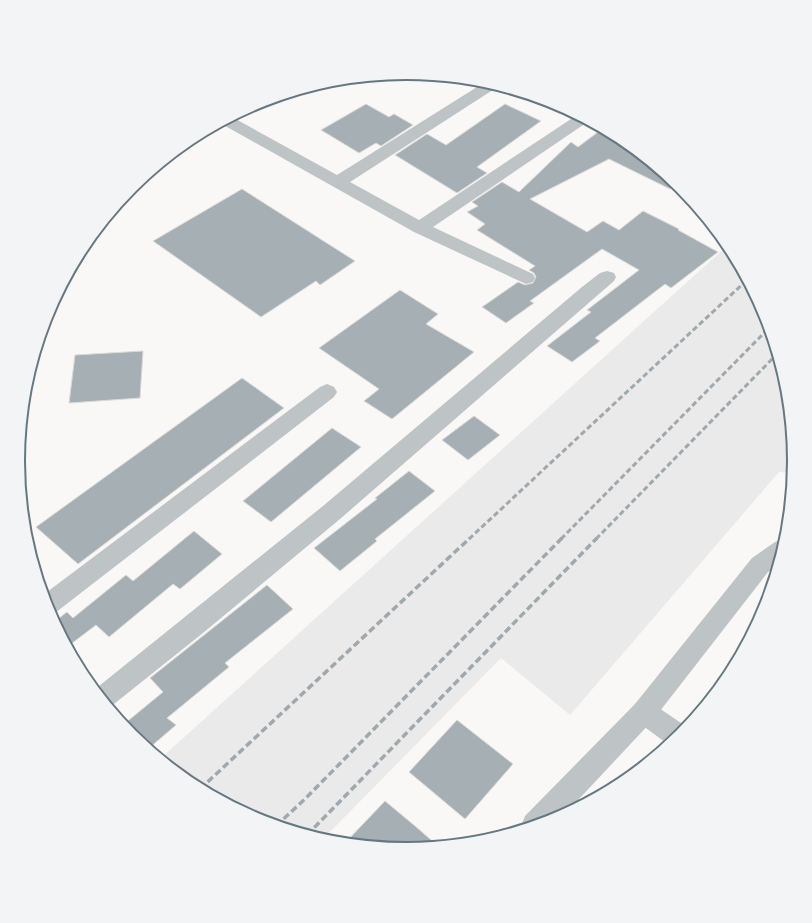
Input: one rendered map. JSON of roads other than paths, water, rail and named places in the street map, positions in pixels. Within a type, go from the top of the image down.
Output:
[{"type":"street","points":[[337,182],[485,89]]},
{"type":"street","points":[[420,228],[578,122]]},
{"type":"street","points":[[232,123],[420,228],[526,278]]},
{"type":"street","points":[[106,696],[216,609],[321,522],[469,397],[566,310],[608,277]]},
{"type":"street","points":[[52,602],[327,392]]},
{"type":"street","points":[[545,816],[644,712],[760,565],[775,554]]},
{"type":"street","points":[[644,712],[673,733]]},
{"type":"railway","points":[[469,539],[743,284]]},
{"type":"railway","points":[[561,539],[764,333]]},
{"type":"railway","points":[[596,539],[773,358]]},
{"type":"railway","points":[[205,785],[470,538]]},
{"type":"railway","points":[[281,821],[306,798],[562,538]]},
{"type":"railway","points":[[311,831],[597,538]]}]
